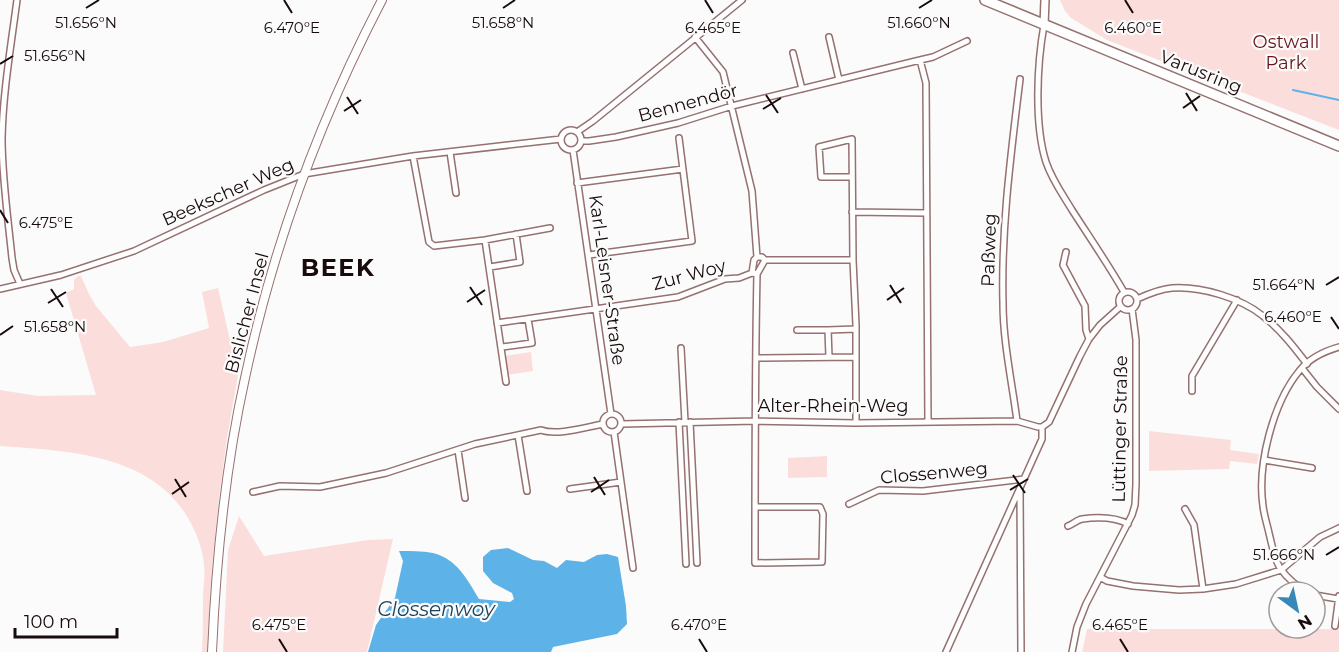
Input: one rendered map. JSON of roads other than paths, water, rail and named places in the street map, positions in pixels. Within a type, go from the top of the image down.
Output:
[{"type":"main road","name":"Bislicher Insel","points":[[212,652],[224,497],[244,378],[258,320],[304,174],[333,103],[382,0]]},
{"type":"main road","name":"Varusring","points":[[985,0],[1339,146]]},
{"type":"street","points":[[16,0],[2,138],[12,258],[20,284]]},
{"type":"street","points":[[577,132],[581,141],[578,147],[573,150],[562,145],[563,135],[567,132],[577,132],[593,121],[742,0]]},
{"type":"street","points":[[1045,0],[1039,64],[1039,112],[1041,141],[1046,161],[1056,183],[1124,292]]},
{"type":"street","points":[[695,37],[723,72],[752,191],[757,257],[754,260],[755,563],[822,562],[823,514],[820,507],[755,507]]},
{"type":"street","points":[[829,37],[839,80]]},
{"type":"street","name":"Bennendör","points":[[581,141],[616,137],[678,123],[732,105],[933,57],[967,41]]},
{"type":"street","points":[[793,53],[802,89]]},
{"type":"street","points":[[920,60],[926,83],[928,422]]},
{"type":"street","name":"Paßweg","points":[[1017,421],[1004,326],[1003,274],[1006,193],[1020,79]]},
{"type":"street","points":[[589,255],[692,241],[679,138]]},
{"type":"street","name":"Beekscher Weg","points":[[0,289],[61,274],[134,251],[264,190],[304,174],[413,156],[561,139]]},
{"type":"street","points":[[852,177],[820,177],[819,147],[852,139],[856,423]]},
{"type":"street","name":"Karl-Leisner-Straße","points":[[573,150],[611,414]]},
{"type":"street","points":[[450,152],[456,193]]},
{"type":"street","points":[[413,156],[429,242],[434,246],[485,240],[550,228]]},
{"type":"street","points":[[578,183],[682,169]]},
{"type":"street","points":[[852,212],[926,213]]},
{"type":"street","points":[[490,267],[520,262],[516,234]]},
{"type":"street","points":[[485,240],[506,382]]},
{"type":"street","points":[[1066,252],[1063,265],[1083,300],[1089,339]]},
{"type":"street","points":[[757,257],[765,260],[853,260]]},
{"type":"street","points":[[754,273],[765,260]]},
{"type":"street","name":"Zur Woy","points":[[497,323],[678,297],[725,279],[739,278],[754,273]]},
{"type":"street","points":[[1137,299],[1152,292],[1170,288],[1185,288],[1237,300],[1263,315],[1279,330],[1317,387],[1339,409]]},
{"type":"street","points":[[1128,291],[1134,293],[1137,299],[1132,309],[1126,310],[1120,307],[1118,302],[1120,296],[1128,291]]},
{"type":"street","points":[[1192,391],[1192,376],[1237,300]]},
{"type":"street","points":[[946,652],[1042,439],[1042,427],[1049,422],[1089,339],[1100,325],[1120,307]]},
{"type":"street","name":"Lüttinger Straße","points":[[1072,652],[1077,627],[1086,604],[1128,524],[1135,505],[1136,340],[1132,309]]},
{"type":"street","points":[[502,347],[532,343],[528,318]]},
{"type":"street","points":[[797,330],[856,329]]},
{"type":"street","points":[[828,330],[829,357]]},
{"type":"street","points":[[1291,580],[1281,570],[1271,542],[1263,505],[1262,483],[1268,440],[1277,409],[1290,383],[1304,366],[1321,354],[1339,347]]},
{"type":"street","points":[[681,348],[697,563]]},
{"type":"street","points":[[756,358],[856,357]]},
{"type":"street","points":[[611,414],[619,416],[622,424],[620,429],[614,432],[608,431],[603,424],[606,416],[611,414]]},
{"type":"street","name":"Alter-Rhein-Weg","points":[[622,424],[755,421],[856,423],[1017,421],[1042,427]]},
{"type":"street","points":[[685,422],[686,564]]},
{"type":"street","points":[[253,492],[280,486],[331,485],[386,473],[475,444],[541,430],[555,432],[603,424]]},
{"type":"street","points":[[614,432],[633,568]]},
{"type":"street","points":[[518,435],[527,491]]},
{"type":"street","points":[[458,450],[465,498]]},
{"type":"street","points":[[1264,460],[1312,468]]},
{"type":"street","name":"Clossenweg","points":[[849,504],[879,490],[923,491],[1024,479]]},
{"type":"street","points":[[570,489],[621,482]]},
{"type":"street","points":[[1020,489],[1021,652]]},
{"type":"street","points":[[1185,508],[1194,525],[1203,589]]},
{"type":"street","points":[[1068,526],[1080,519],[1112,519],[1128,524]]},
{"type":"street","points":[[1100,577],[1133,586],[1179,590],[1236,584],[1281,570],[1320,537],[1339,528]]},
{"type":"street","points":[[1335,626],[1339,598]]},
{"type":"water","name":"Clossenwoy","points":[[508,548],[557,568],[566,560],[584,562],[597,555],[607,554],[618,557],[627,624],[617,634],[553,647],[551,652],[368,652],[376,625],[395,598],[403,561],[399,551],[425,552],[441,556],[461,571],[479,599],[510,602],[514,599],[512,593],[493,583],[483,571],[483,557],[491,550]]},
{"type":"waterway","points":[[1293,90],[1339,100]]},
{"type":"district","name":"BEEK","points":[[338,268]]},
{"type":"park label","name":"Ostwall Park","points":[[1286,52]]}]
